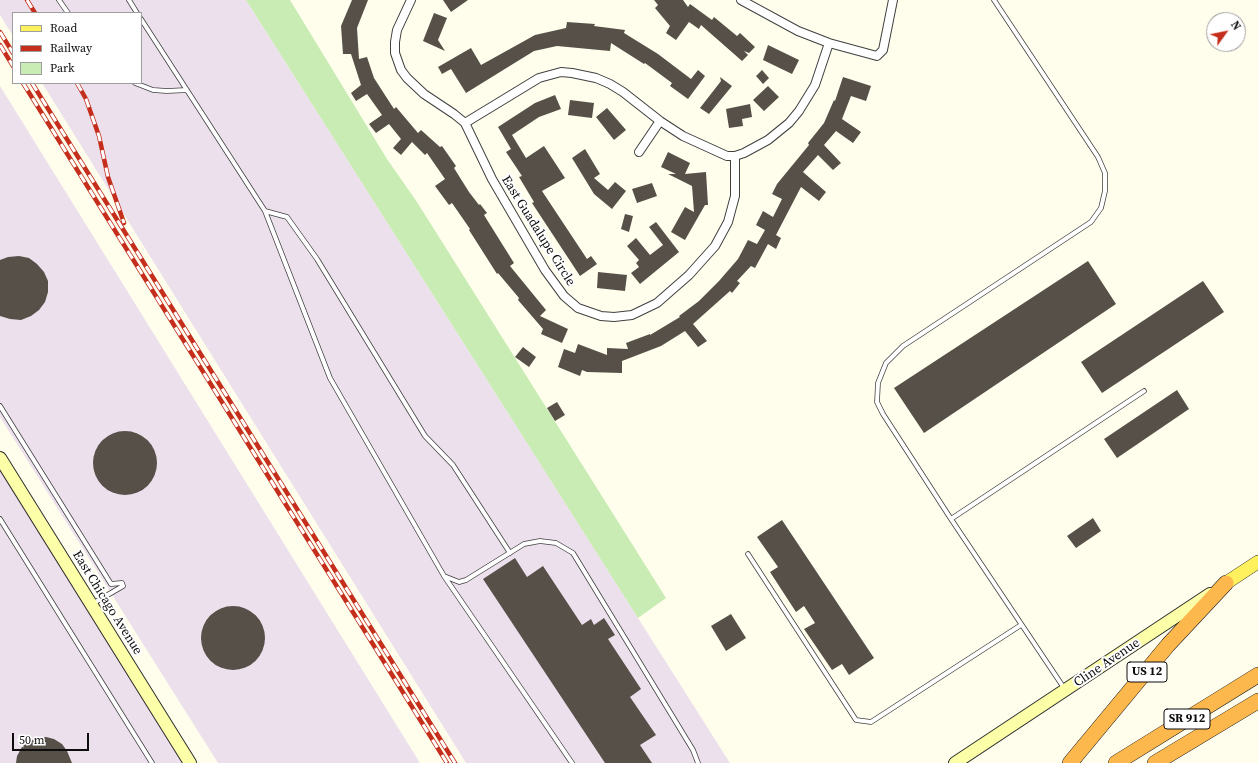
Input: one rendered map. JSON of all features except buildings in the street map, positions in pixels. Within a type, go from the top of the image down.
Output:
[{"type":"highway","name":"US 12","points":[[1070,763],[1168,645],[1226,583]]},
{"type":"highway","name":"SR 912","points":[[1116,763],[1258,675]]},
{"type":"highway","name":"SR 912","points":[[1155,763],[1258,701]]},
{"type":"main road","name":"East Chicago Avenue","points":[[0,458],[190,763]]},
{"type":"main road","name":"Cline Avenue","points":[[955,763],[1258,562]]},
{"type":"street","points":[[411,0],[397,30],[395,53],[398,62],[407,78],[417,88],[465,124],[539,78],[550,74],[572,73],[596,78],[610,84],[683,136],[728,156],[735,156],[744,153],[768,140],[789,123],[799,111],[815,85],[829,43]]},
{"type":"street","points":[[741,0],[798,31],[829,43],[873,56],[879,55],[883,50],[894,0]]},
{"type":"street","points":[[639,152],[660,121]]},
{"type":"street","name":"East Guadalupe Circle","points":[[465,124],[503,198],[555,284],[564,296],[578,308],[601,316],[624,317],[649,309],[703,261],[723,233],[733,210],[736,196],[735,156]]},
{"type":"lane","points":[[59,0],[67,12]]},
{"type":"lane","points":[[129,0],[136,12]]},
{"type":"lane","points":[[994,0],[1098,157],[1105,173],[1105,192],[1101,208],[1090,222],[903,346],[886,363],[878,383],[877,402],[883,414],[951,519],[1066,690]]},
{"type":"lane","points":[[142,21],[265,211],[330,378],[444,576],[572,763]]},
{"type":"lane","points":[[138,84],[153,90],[187,90]]},
{"type":"lane","points":[[265,211],[287,217],[317,259],[426,436],[453,465],[510,553]]},
{"type":"lane","points":[[951,519],[1144,391]]},
{"type":"lane","points":[[0,406],[111,584],[122,583],[123,586],[91,604]]},
{"type":"lane","points":[[0,519],[152,763]]},
{"type":"lane","points":[[444,576],[459,582],[466,580],[524,544],[540,541],[556,543],[573,553],[693,750],[698,763]]},
{"type":"lane","points":[[748,554],[856,720],[871,722],[1021,625]]},
{"type":"shaded area","points":[[0,0],[246,0],[730,763],[466,763],[43,84],[142,84],[142,12],[12,12],[12,34],[0,15]]},
{"type":"shaded area","points":[[0,86],[420,763],[218,763],[0,417]]},
{"type":"shaded area","points":[[0,458],[190,763],[0,763]]},
{"type":"green space","points":[[246,0],[290,0],[387,159],[417,202],[666,598],[638,618]]},
{"type":"railway","points":[[27,0],[34,12]]},
{"type":"railway","points":[[0,32],[12,51]]},
{"type":"railway","points":[[0,45],[12,64]]},
{"type":"railway","points":[[24,84],[447,763]]},
{"type":"railway","points":[[33,84],[455,763]]},
{"type":"railway","points":[[78,84],[86,99],[99,136],[108,177],[124,223]]}]
